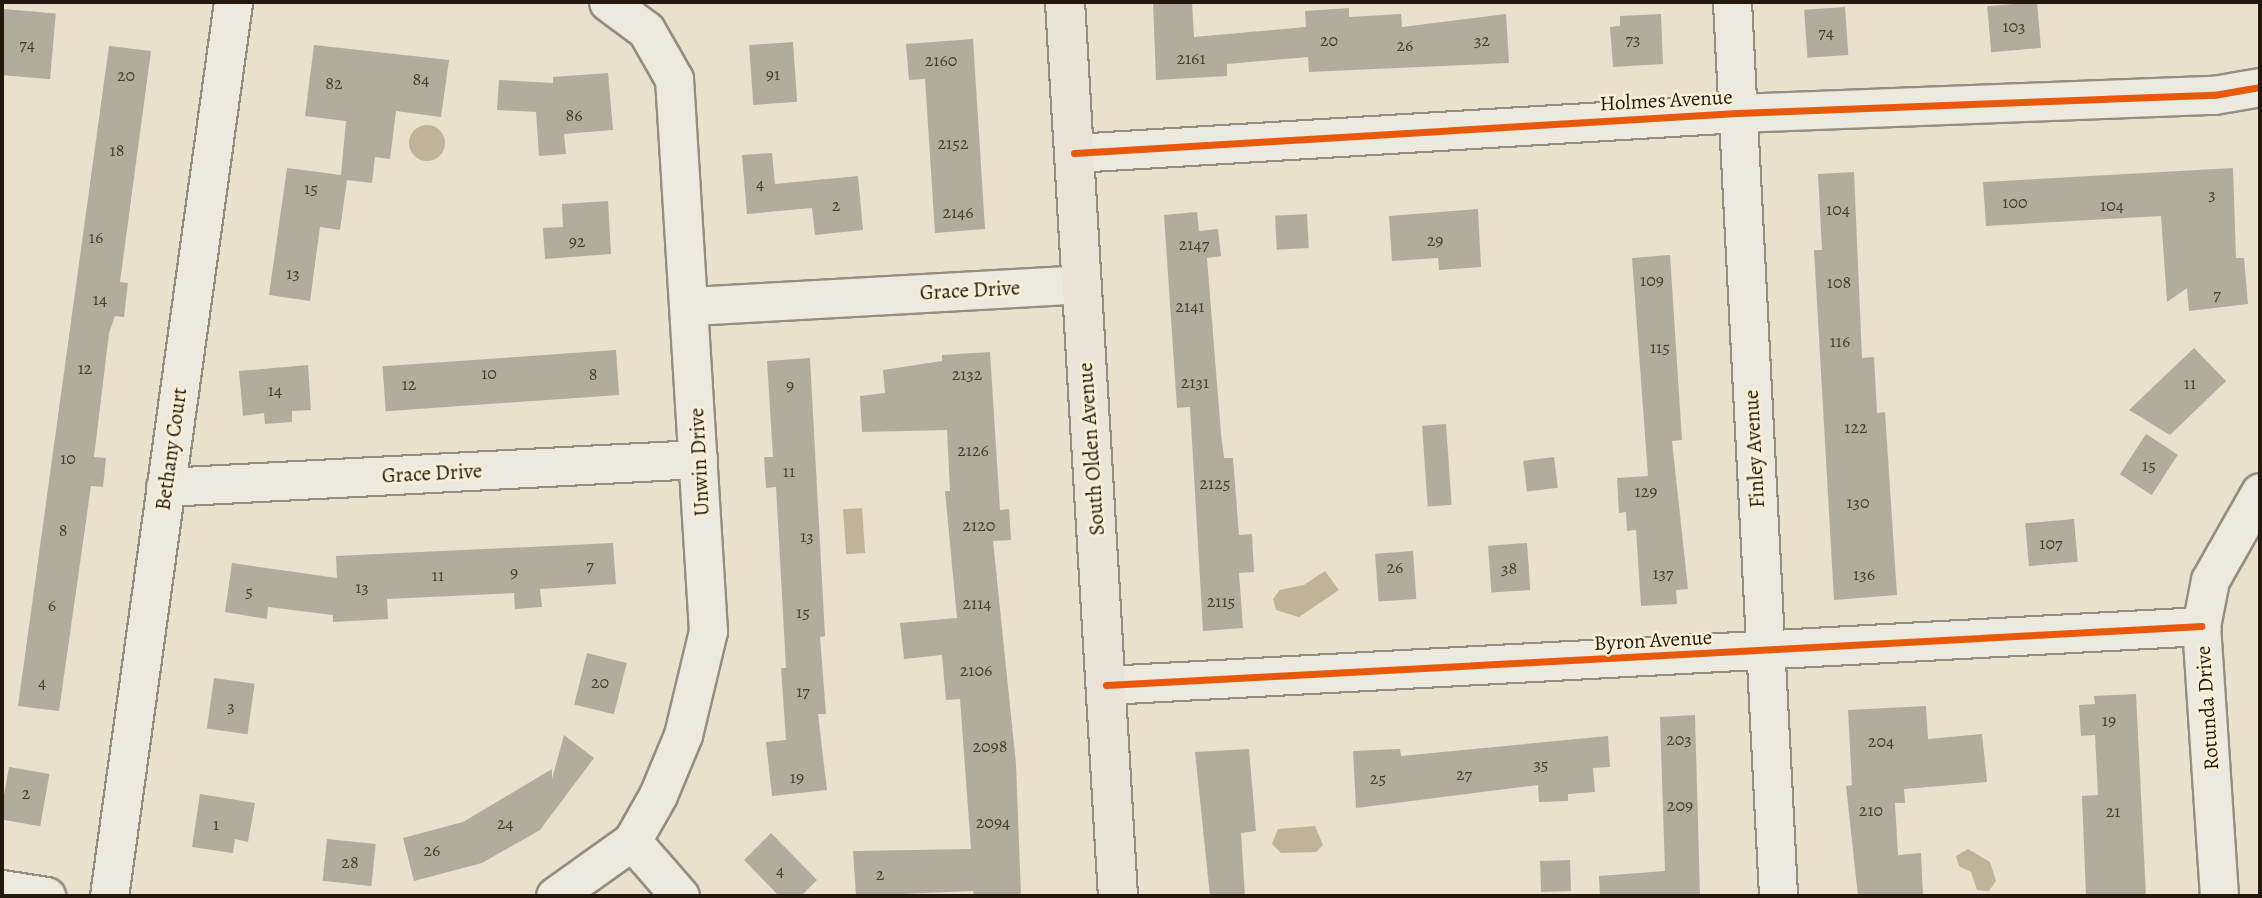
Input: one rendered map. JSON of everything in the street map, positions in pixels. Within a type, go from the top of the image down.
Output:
[{"type":"main road","name":"South Olden Avenue","points":[[1065,2],[1118,896]]},
{"type":"street","name":"Bethany Court","points":[[108,896],[233,2]]},
{"type":"street","name":"Unwin Drive","points":[[555,896],[632,841],[658,795],[700,680],[708,631],[692,306],[674,79],[646,30],[608,2]]},
{"type":"street","name":"Finley Avenue","points":[[1732,2],[1764,652],[1779,896]]},
{"type":"street","name":"Holmes Avenue","points":[[1074,153],[1737,113],[2214,94],[2260,87]]},
{"type":"street","name":"Grace Drive","points":[[692,306],[1080,284]]},
{"type":"street","name":"Grace Drive","points":[[165,487],[698,459]]},
{"type":"street","name":"Rotunda Drive","points":[[2219,896],[2202,625],[2210,580],[2260,492]]},
{"type":"street","name":"Byron Avenue","points":[[1105,685],[1764,652],[2202,625]]},
{"type":"street","points":[[632,841],[680,896]]},
{"type":"street","points":[[2,889],[46,896]]},
{"type":"shaded area","points":[[427,125],[440,130],[445,143],[440,156],[427,161],[414,156],[409,143],[414,130]]},
{"type":"shaded area","points":[[862,508],[865,553],[846,554],[843,509]]},
{"type":"shaded area","points":[[1325,571],[1339,590],[1299,617],[1276,610],[1273,599],[1280,590],[1304,585]]},
{"type":"shaded area","points":[[1315,826],[1323,845],[1316,852],[1281,853],[1272,844],[1278,829]]},
{"type":"shaded area","points":[[1968,849],[1990,862],[1996,881],[1989,891],[1977,890],[1971,872],[1959,866],[1956,856]]},
{"type":"building","points":[[1153,2],[1192,2],[1194,37],[1306,27],[1305,11],[1349,8],[1349,17],[1401,14],[1402,27],[1506,14],[1509,63],[1309,72],[1308,57],[1227,64],[1227,76],[1156,80]]},
{"type":"building","points":[[2037,2],[2041,48],[1991,52],[1987,6]]},
{"type":"building","points":[[1845,7],[1848,55],[1807,58],[1804,10]]},
{"type":"building","points":[[4,9],[56,14],[50,79],[2,75]]},
{"type":"building","points":[[1661,14],[1663,64],[1613,67],[1610,27],[1620,26],[1620,16]]},
{"type":"building","points":[[973,39],[985,229],[935,233],[925,79],[909,80],[906,44]]},
{"type":"building","points":[[793,42],[797,102],[753,105],[749,45]]},
{"type":"building","points":[[314,45],[449,60],[441,117],[396,111],[390,159],[375,157],[372,183],[347,180],[340,230],[320,227],[310,301],[269,295],[287,168],[341,175],[346,121],[305,116]]},
{"type":"building","points":[[109,46],[151,51],[120,282],[128,283],[124,317],[115,316],[109,333],[94,457],[106,458],[103,487],[91,486],[59,711],[18,706]]},
{"type":"building","points":[[608,73],[613,130],[564,134],[566,154],[539,156],[536,112],[497,110],[499,80],[553,83],[553,77]]},
{"type":"building","points":[[772,153],[775,184],[858,176],[863,230],[815,235],[812,208],[747,214],[742,155]]},
{"type":"building","points":[[2233,168],[2236,258],[2244,258],[2248,304],[2189,311],[2187,288],[2167,302],[2161,216],[1986,226],[1983,182]]},
{"type":"building","points":[[1854,172],[1862,358],[1874,357],[1877,413],[1885,412],[1897,595],[1834,600],[1814,250],[1822,250],[1818,174]]},
{"type":"building","points":[[608,201],[611,254],[545,259],[543,228],[563,227],[562,204]]},
{"type":"building","points":[[1478,209],[1481,267],[1439,270],[1438,258],[1392,261],[1389,216]]},
{"type":"building","points":[[1197,212],[1199,231],[1218,229],[1221,256],[1207,258],[1221,434],[1224,458],[1233,458],[1239,535],[1252,534],[1254,572],[1239,573],[1243,628],[1203,631],[1190,407],[1177,408],[1164,215]]},
{"type":"building","points":[[1307,214],[1309,248],[1277,250],[1275,216]]},
{"type":"building","points":[[1670,255],[1682,440],[1672,441],[1688,589],[1676,590],[1677,604],[1641,606],[1636,530],[1627,531],[1626,512],[1619,513],[1617,478],[1648,476],[1632,258]]},
{"type":"building","points":[[2194,348],[2226,381],[2170,435],[2129,410]]},
{"type":"building","points":[[616,350],[619,395],[386,411],[383,366]]},
{"type":"building","points":[[990,352],[1000,510],[1009,509],[1011,540],[993,541],[1016,764],[1021,896],[974,896],[973,891],[856,896],[853,851],[971,849],[960,699],[946,700],[942,655],[904,659],[900,623],[957,618],[945,491],[950,491],[947,430],[862,432],[860,396],[885,393],[883,370],[942,361],[942,355]]},
{"type":"building","points":[[810,358],[825,636],[820,637],[826,714],[818,714],[827,790],[772,796],[766,742],[786,740],[781,668],[786,668],[776,487],[766,488],[764,457],[773,457],[767,361]]},
{"type":"building","points":[[308,365],[311,410],[292,411],[292,422],[265,424],[264,413],[243,416],[239,371]]},
{"type":"building","points":[[1446,424],[1452,505],[1428,506],[1422,426]]},
{"type":"building","points":[[2146,434],[2178,455],[2152,495],[2120,474]]},
{"type":"building","points":[[1554,457],[1558,488],[1527,492],[1523,461]]},
{"type":"building","points":[[2074,519],[2078,562],[2029,566],[2025,523]]},
{"type":"building","points":[[613,543],[616,584],[540,589],[542,607],[515,609],[514,593],[387,599],[388,619],[333,622],[333,615],[268,607],[267,619],[225,612],[232,563],[337,578],[336,556]]},
{"type":"building","points":[[1527,543],[1530,590],[1491,593],[1488,546]]},
{"type":"building","points":[[1413,551],[1416,599],[1378,602],[1375,554]]},
{"type":"building","points":[[587,653],[627,663],[614,714],[574,704]]},
{"type":"building","points":[[214,678],[255,684],[248,734],[207,729]]},
{"type":"building","points":[[2136,694],[2146,896],[2086,896],[2082,796],[2098,795],[2095,735],[2081,736],[2079,705],[2095,704],[2094,696]]},
{"type":"building","points":[[1926,706],[1928,739],[1982,734],[1987,782],[1904,789],[1905,803],[1895,803],[1898,855],[1921,853],[1923,896],[1858,896],[1846,786],[1852,785],[1848,710]]},
{"type":"building","points":[[1695,715],[1700,896],[1600,896],[1599,876],[1665,871],[1660,717]]},
{"type":"building","points":[[564,735],[594,758],[540,830],[482,863],[414,881],[403,838],[463,822],[552,769],[552,779]]},
{"type":"building","points":[[1608,736],[1610,767],[1593,768],[1595,792],[1568,794],[1568,801],[1539,802],[1538,785],[1356,808],[1353,751],[1400,749],[1401,756]]},
{"type":"building","points":[[1249,749],[1256,831],[1241,833],[1245,896],[1210,896],[1195,752]]},
{"type":"building","points":[[9,767],[49,774],[40,826],[2,820]]},
{"type":"building","points":[[200,794],[255,803],[248,842],[235,839],[233,853],[192,847]]},
{"type":"building","points":[[771,833],[817,880],[801,896],[779,896],[744,860]]},
{"type":"building","points":[[327,839],[376,844],[371,886],[323,881]]},
{"type":"building","points":[[1570,860],[1571,891],[1541,892],[1540,861]]},
{"type":"cycle path","points":[[1074,153],[1737,113],[2214,95],[2260,87]]},
{"type":"cycle path","points":[[1106,685],[2201,626]]}]
